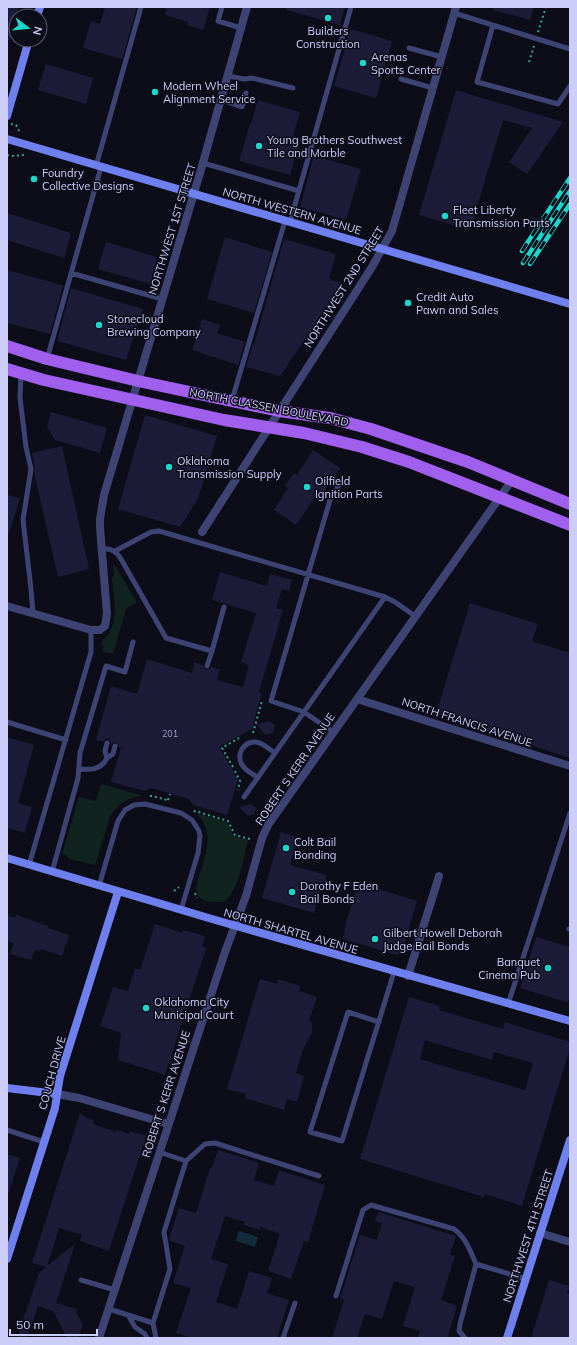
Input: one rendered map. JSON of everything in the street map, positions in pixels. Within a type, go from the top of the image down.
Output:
[{"type":"main road","points":[[7,116],[27,48]]},
{"type":"main road","name":"NORTH WESTERN AVENUE","points":[[7,139],[570,304]]},
{"type":"main road","name":"NORTH CLASSEN BOULEVARD","points":[[7,346],[47,359],[138,381],[279,411],[330,418],[371,429],[468,462],[570,504]]},
{"type":"main road","name":"NORTH CLASSEN BOULEVARD","points":[[7,369],[44,380],[132,400],[224,420],[304,433],[362,447],[409,462],[570,525]]},
{"type":"main road","name":"NORTH SHARTEL AVENUE","points":[[7,858],[234,926],[570,1021]]},
{"type":"main road","name":"COUCH DRIVE","points":[[7,1259],[55,1108],[60,1076],[118,892]]},
{"type":"main road","points":[[7,1088],[57,1094]]},
{"type":"main road","name":"NORTHWEST 4TH STREET","points":[[507,1338],[570,1140]]},
{"type":"street","name":"NORTHWEST 1ST STREET","points":[[91,630],[100,630],[106,623],[107,614],[100,519],[102,508],[132,400],[203,163],[247,7]]},
{"type":"street","name":"NORTHWEST 2ND STREET","points":[[202,532],[372,267],[392,231],[455,10]]},
{"type":"street","name":"ROBERT S KERR AVENUE","points":[[99,1338],[225,952],[246,896],[262,838],[268,825],[512,480]]},
{"type":"street","points":[[7,606],[91,630]]},
{"type":"street","name":"NORTH FRANCIS AVENUE","points":[[357,699],[570,766]]},
{"type":"street","points":[[408,976],[439,876]]},
{"type":"street","points":[[57,1094],[79,1098],[168,1124]]},
{"type":"street","points":[[540,1233],[570,1242]]},
{"type":"lane","points":[[47,359],[141,7]]},
{"type":"lane","points":[[222,7],[218,21],[241,28]]},
{"type":"lane","points":[[232,401],[299,191],[351,7]]},
{"type":"lane","points":[[455,10],[493,25],[570,49]]},
{"type":"lane","points":[[493,25],[477,82],[558,104],[570,86]]},
{"type":"lane","points":[[409,48],[442,57]]},
{"type":"lane","points":[[228,76],[244,79],[252,78],[293,88]]},
{"type":"lane","points":[[401,79],[433,88]]},
{"type":"lane","points":[[221,100],[242,107],[246,93]]},
{"type":"lane","points":[[203,163],[299,191]]},
{"type":"lane","points":[[71,273],[162,299]]},
{"type":"lane","points":[[20,374],[20,398],[26,447],[31,469],[23,520],[33,614]]},
{"type":"lane","points":[[333,732],[304,712],[271,701],[330,500],[341,482]]},
{"type":"lane","points":[[115,552],[151,532],[159,531],[385,597],[396,602],[415,616]]},
{"type":"lane","points":[[102,549],[111,549],[122,559],[166,638],[212,651]]},
{"type":"lane","points":[[244,797],[385,597]]},
{"type":"lane","points":[[207,666],[224,607]]},
{"type":"lane","points":[[29,865],[91,652],[91,630]]},
{"type":"lane","points":[[52,872],[78,778],[80,753],[106,666],[125,672],[133,642]]},
{"type":"lane","points":[[7,722],[66,740]]},
{"type":"lane","points":[[258,778],[242,766],[239,756],[243,748],[246,744],[256,742],[275,753]]},
{"type":"lane","points":[[107,743],[105,751],[108,758]]},
{"type":"lane","points":[[79,769],[99,768],[113,754],[115,746]]},
{"type":"lane","points":[[99,886],[118,821],[125,810],[134,805],[146,804],[181,813],[192,820],[199,831],[200,836],[198,853],[181,910]]},
{"type":"lane","points":[[508,1004],[570,813]]},
{"type":"lane","points":[[379,1022],[348,1012],[310,1132],[342,1141],[379,1022],[394,972]]},
{"type":"lane","points":[[7,1130],[44,1142]]},
{"type":"lane","points":[[156,1338],[153,1323],[170,1269],[164,1232],[186,1161],[205,1144],[215,1143],[319,1176]]},
{"type":"lane","points":[[159,1152],[186,1161]]},
{"type":"lane","points":[[336,1296],[363,1210],[371,1205],[454,1229],[463,1236],[476,1264],[460,1324],[459,1331],[465,1338]]},
{"type":"lane","points":[[476,1264],[526,1279]]},
{"type":"lane","points":[[81,1280],[115,1290]]},
{"type":"lane","points":[[284,1338],[295,1303]]},
{"type":"lane","points":[[109,1309],[153,1323]]},
{"type":"lane","points":[[128,1315],[135,1327],[147,1338]]},
{"type":"path","points":[[538,32],[546,7]]},
{"type":"path","points":[[168,800],[170,794]]},
{"type":"path","points":[[146,797],[152,796],[174,802]]},
{"type":"path","points":[[190,810],[228,821],[235,835],[250,839]]},
{"type":"path","points":[[194,812],[197,816]]},
{"type":"path","points":[[194,890],[197,898]]},
{"type":"green space","points":[[113,563],[137,602],[126,609],[113,654],[102,651],[104,645],[101,644],[109,633],[114,619],[115,605],[112,577],[114,577]]},
{"type":"green space","points":[[101,784],[141,795],[130,798],[122,803],[110,817],[95,865],[69,859],[66,855],[62,854],[79,797],[96,801]]},
{"type":"green space","points":[[196,813],[227,822],[234,836],[248,840],[237,882],[234,889],[224,902],[215,902],[202,899],[197,892],[196,887],[205,858],[208,839],[203,821]]},
{"type":"water","points":[[239,1231],[258,1237],[255,1247],[236,1241]]},
{"type":"building","points":[[7,7],[19,7],[8,8],[7,40]]},
{"type":"building","points":[[105,7],[137,7],[122,59],[83,48],[91,21],[100,24]]},
{"type":"building","points":[[167,7],[210,7],[203,30],[187,25],[188,22],[165,15]]},
{"type":"building","name":"Builders Construction","points":[[286,7],[345,7],[340,25],[286,10]]},
{"type":"building","points":[[494,7],[534,7],[530,20],[493,10]]},
{"type":"building","name":"Arenas Sports Center","points":[[351,29],[392,41],[376,98],[334,86]]},
{"type":"building","points":[[46,64],[93,78],[86,104],[38,90]]},
{"type":"building","points":[[456,90],[563,122],[527,174],[509,162],[532,128],[503,120],[470,230],[419,215]]},
{"type":"building","points":[[258,100],[300,112],[293,136],[301,138],[290,175],[239,161]]},
{"type":"building","points":[[314,156],[361,169],[346,220],[300,207]]},
{"type":"building","points":[[7,213],[71,233],[64,258],[7,240]]},
{"type":"building","points":[[225,237],[272,252],[254,313],[207,299]]},
{"type":"building","points":[[284,239],[336,254],[329,279],[343,283],[280,376],[246,367],[253,344],[254,345]]},
{"type":"building","points":[[106,242],[157,257],[150,284],[98,269]]},
{"type":"building","points":[[7,270],[63,286],[50,334],[7,323]]},
{"type":"building","name":"Stonecloud Brewing Company","points":[[71,288],[143,309],[126,360],[57,341]]},
{"type":"building","points":[[202,319],[220,325],[217,333],[245,342],[238,365],[192,350]]},
{"type":"building","points":[[51,412],[107,428],[100,453],[55,440],[47,426]]},
{"type":"building","name":"Oklahoma Transmission Supply","points":[[145,415],[217,436],[198,499],[180,527],[118,509]]},
{"type":"building","points":[[62,446],[89,569],[58,577],[34,472],[35,468],[32,453]]},
{"type":"building","name":"Oilfield Ignition Parts","points":[[313,450],[340,468],[322,495],[318,492],[296,525],[274,510],[288,488],[285,486],[294,473],[297,475]]},
{"type":"building","points":[[7,495],[20,498],[9,533],[7,532]]},
{"type":"building","points":[[220,572],[267,586],[270,574],[292,580],[289,591],[282,589],[276,608],[283,610],[259,692],[262,693],[252,729],[219,747],[238,779],[227,815],[193,805],[189,799],[151,788],[145,791],[111,782],[121,748],[116,742],[111,744],[108,739],[103,742],[96,740],[111,686],[137,694],[147,659],[192,673],[194,662],[203,665],[206,670],[211,667],[220,669],[217,680],[243,687],[249,665],[241,662],[256,613],[212,600]]},
{"type":"building","points":[[470,603],[538,624],[532,641],[570,653],[570,758],[436,714]]},
{"type":"building","points":[[270,721],[275,726],[273,733],[265,735],[256,724]]},
{"type":"building","points":[[7,737],[34,745],[18,803],[32,807],[25,833],[7,828]]},
{"type":"building","points":[[251,804],[256,808],[254,814],[248,816],[239,807]]},
{"type":"building","points":[[281,832],[298,837],[290,865],[327,875],[323,888],[321,887],[314,913],[262,898]]},
{"type":"building","points":[[359,883],[417,901],[402,952],[397,955],[343,939],[346,922]]},
{"type":"building","points":[[7,915],[15,918],[16,915],[69,935],[62,956],[41,949],[40,951],[35,950],[31,960],[10,954],[14,943],[7,941]]},
{"type":"building","name":"Oklahoma City Municipal Court","points":[[155,924],[182,933],[183,930],[205,936],[202,946],[206,948],[165,1075],[118,1060],[121,1033],[100,1026],[113,987],[128,991],[135,968],[140,970]]},
{"type":"building","name":"Banquet Cinema Pub","points":[[536,937],[570,947],[570,1000],[566,1002],[520,988]]},
{"type":"building","points":[[260,979],[277,984],[278,979],[300,986],[299,991],[317,997],[309,1021],[312,1022],[312,1032],[302,1052],[296,1073],[304,1076],[297,1102],[287,1099],[284,1110],[245,1098],[246,1094],[227,1089]]},
{"type":"building","points":[[409,997],[440,1006],[439,1010],[503,1029],[505,1022],[570,1042],[570,1048],[522,1206],[485,1194],[484,1197],[360,1159]],"holes":[[[425,1040],[492,1060],[494,1052],[533,1063],[525,1090],[420,1059]]]},
{"type":"building","points":[[80,1113],[85,1117],[94,1120],[93,1124],[116,1132],[117,1130],[129,1134],[130,1131],[146,1136],[109,1251],[80,1241],[82,1235],[59,1228],[47,1266],[75,1244],[56,1303],[77,1309],[76,1312],[83,1325],[78,1338],[67,1338],[53,1311],[38,1306],[27,1338],[17,1338],[39,1273],[46,1267],[32,1263]]},
{"type":"building","points":[[218,1150],[259,1163],[254,1180],[274,1186],[279,1170],[325,1185],[308,1242],[304,1241],[291,1279],[268,1271],[280,1234],[260,1227],[260,1230],[244,1225],[245,1222],[225,1216],[211,1259],[228,1264],[216,1302],[237,1309],[249,1271],[272,1278],[267,1293],[289,1300],[277,1338],[192,1338],[176,1333],[191,1288],[173,1283],[185,1246],[170,1241],[169,1239],[179,1208],[196,1213],[210,1168],[212,1168]]},
{"type":"building","points":[[7,1154],[20,1158],[9,1192],[7,1192]]},
{"type":"building","points":[[378,1212],[456,1236],[450,1255],[455,1256],[441,1300],[457,1306],[447,1338],[418,1338],[420,1331],[403,1326],[415,1287],[394,1281],[382,1319],[365,1314],[357,1338],[332,1338],[344,1300],[340,1299],[360,1235],[377,1240],[382,1223],[375,1221]]},
{"type":"building","points":[[549,1280],[569,1286],[567,1294],[570,1294],[570,1338],[531,1338]]},
{"type":"railway","points":[[522,251],[570,178]]},
{"type":"railway","points":[[523,263],[570,191]]},
{"type":"railway","points":[[530,264],[570,204]]},
{"type":"place","name":"Builders Construction","points":[[328,18]]},
{"type":"place","name":"Arenas Sports Center","points":[[363,63]]},
{"type":"place","name":"Modern Wheel Alignment Service","points":[[155,92]]},
{"type":"place","name":"Young Brothers Southwest Tile and Marble","points":[[259,146]]},
{"type":"place","name":"Foundry Collective Designs","points":[[34,179]]},
{"type":"place","name":"Fleet Liberty Transmission Parts","points":[[445,216]]},
{"type":"place","name":"Credit Auto Pawn and Sales","points":[[408,303]]},
{"type":"place","name":"Stonecloud Brewing Company","points":[[99,325]]},
{"type":"place","name":"Oklahoma Transmission Supply","points":[[169,467]]},
{"type":"place","name":"Oilfield Ignition Parts","points":[[307,487]]},
{"type":"place","name":"Colt Bail Bonding","points":[[286,848]]},
{"type":"place","name":"Dorothy F Eden Bail Bonds","points":[[292,892]]},
{"type":"place","name":"Gilbert Howell Deborah Judge Bail Bonds","points":[[375,939]]},
{"type":"place","name":"Banquet Cinema Pub","points":[[548,968]]},
{"type":"place","name":"Oklahoma City Municipal Court","points":[[146,1008]]}]
